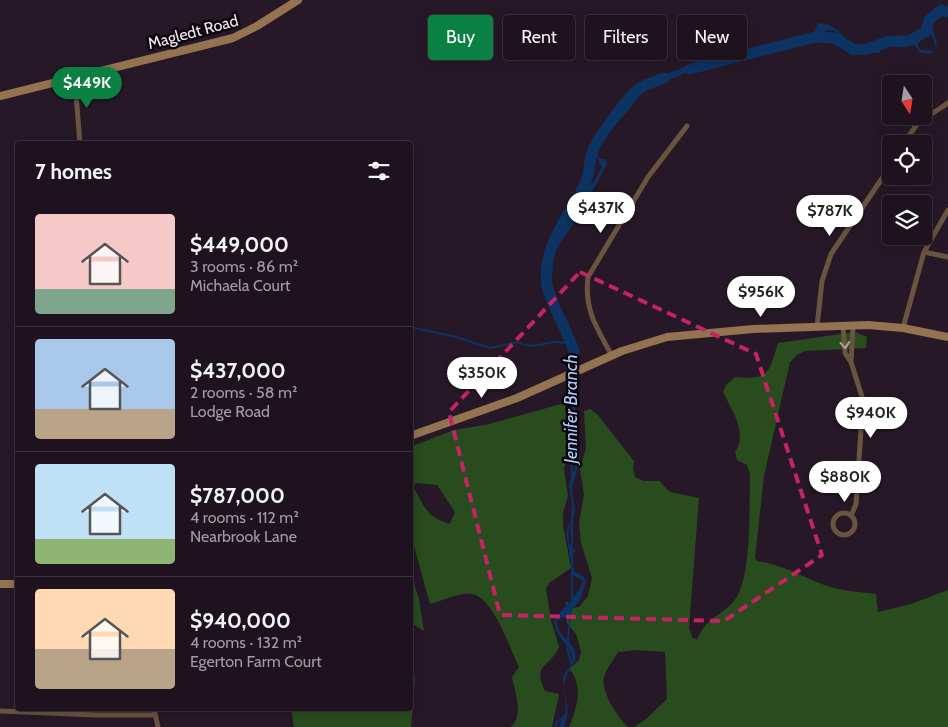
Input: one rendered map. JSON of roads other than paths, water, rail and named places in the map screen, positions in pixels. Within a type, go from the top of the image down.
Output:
[{"type":"street","name":"Magledt Road","points":[[0,96],[233,38],[257,26],[298,0]]},
{"type":"street","points":[[72,77],[76,94],[80,141]]},
{"type":"street","points":[[909,135],[918,123],[948,103]]},
{"type":"street","points":[[612,356],[588,310],[586,291],[588,277],[648,177],[687,126]]},
{"type":"street","points":[[817,326],[822,281],[831,254],[882,178]]},
{"type":"street","points":[[903,328],[924,252],[948,210]]},
{"type":"street","points":[[924,252],[948,257]]},
{"type":"street","points":[[413,435],[500,405],[649,341],[686,334],[817,326],[853,326],[903,328],[948,338]]},
{"type":"street","points":[[844,326],[845,353],[851,362],[863,400],[856,504],[851,516]]},
{"type":"street","points":[[851,362],[853,326]]},
{"type":"street","points":[[841,513],[851,516],[854,521],[853,530],[846,535],[836,532],[832,524],[835,517],[841,513]]},
{"type":"street","points":[[0,584],[15,584]]},
{"type":"street","points":[[0,711],[96,715],[155,712],[158,727]]},
{"type":"water","name":"Jennifer Branch","points":[[939,7],[948,9],[948,13],[932,19],[931,25],[937,43],[931,54],[919,52],[910,37],[886,41],[879,53],[860,54],[848,48],[836,31],[827,30],[801,46],[747,54],[747,50],[757,46],[804,42],[812,36],[818,23],[834,27],[849,44],[860,52],[900,35],[908,36],[915,38],[920,50],[932,51],[935,45],[929,25],[934,9]]},
{"type":"water","name":"Jennifer Branch","points":[[702,60],[722,60],[673,78],[647,85],[628,111],[597,145],[596,154],[601,159],[605,159],[607,164],[592,192],[580,202],[575,221],[551,257],[553,268],[548,289],[562,310],[578,355],[575,414],[580,460],[572,488],[575,513],[568,532],[569,543],[576,552],[572,553],[571,559],[575,572],[583,576],[586,581],[581,598],[569,615],[557,620],[559,630],[573,647],[576,656],[564,688],[563,676],[573,662],[570,651],[557,632],[554,621],[577,593],[583,581],[573,575],[566,532],[573,516],[569,484],[576,465],[572,435],[573,352],[561,312],[552,302],[546,288],[545,278],[554,245],[569,225],[578,199],[593,183],[602,167],[594,151],[598,136],[616,121],[629,106],[633,93],[649,78],[672,72]]},
{"type":"water","name":"Jennifer Branch","points":[[564,689],[568,714],[564,727],[559,727],[566,710]]},
{"type":"waterway","name":"Jennifer Branch","points":[[690,69],[815,37],[835,38],[854,50],[868,49],[889,41],[904,42],[912,40],[926,31],[929,20],[941,10],[948,12]]},
{"type":"waterway","name":"Jennifer Branch","points":[[574,352],[547,285],[546,272],[552,246],[586,182],[594,147],[605,130],[618,111],[636,91],[664,78]]},
{"type":"waterway","points":[[413,328],[456,337],[490,348],[518,342],[527,346],[557,342],[572,345]]},
{"type":"waterway","name":"Jennifer Branch","points":[[572,428],[572,481]]},
{"type":"waterway","name":"Jennifer Branch","points":[[572,511],[572,604]]},
{"type":"waterway","name":"Jennifer Branch","points":[[571,608],[567,648],[572,665]]},
{"type":"waterway","name":"Jennifer Branch","points":[[556,727],[556,723],[565,716]]}]
